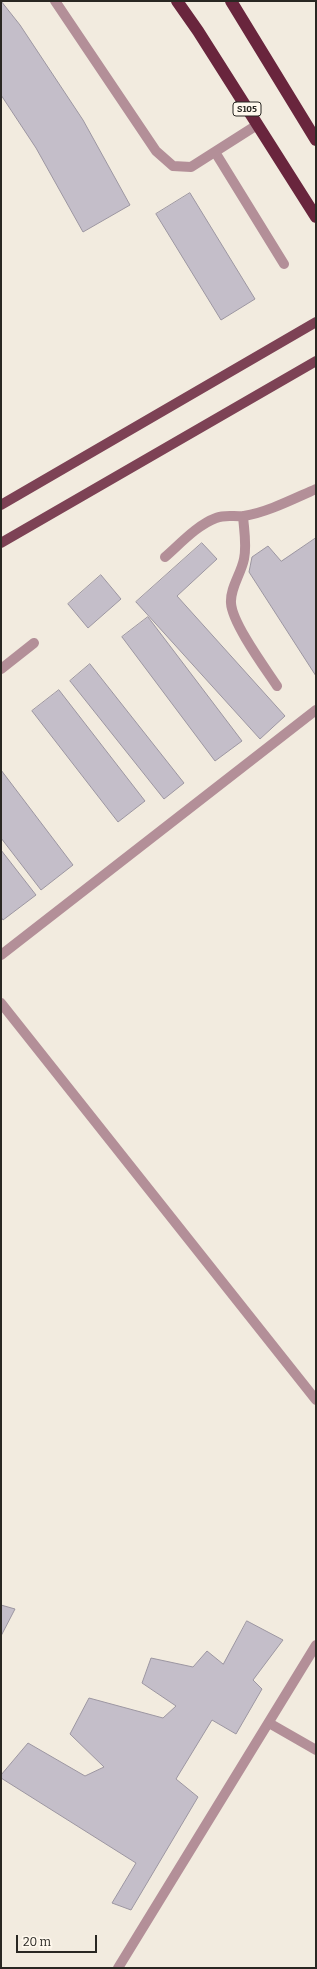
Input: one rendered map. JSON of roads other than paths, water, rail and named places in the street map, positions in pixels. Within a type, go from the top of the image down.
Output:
[{"type":"highway","name":"S105","points":[[177,1],[198,31],[316,217]]},
{"type":"highway","points":[[234,2],[316,140]]},
{"type":"main road","points":[[1,505],[316,322]]},
{"type":"main road","points":[[1,543],[316,361]]},
{"type":"street","points":[[56,1],[156,151],[173,166],[191,167],[257,125]]},
{"type":"street","points":[[215,152],[284,264]]},
{"type":"street","points":[[165,557],[209,521],[225,515],[243,516],[287,502],[316,489]]},
{"type":"street","points":[[243,516],[246,544],[244,559],[234,588],[231,604],[239,626],[277,686]]},
{"type":"street","points":[[1,669],[34,643]]},
{"type":"street","points":[[1,955],[316,710]]},
{"type":"street","points":[[1,1003],[316,1400]]},
{"type":"street","points":[[118,1968],[316,1645]]},
{"type":"street","points":[[269,1722],[316,1750]]}]
